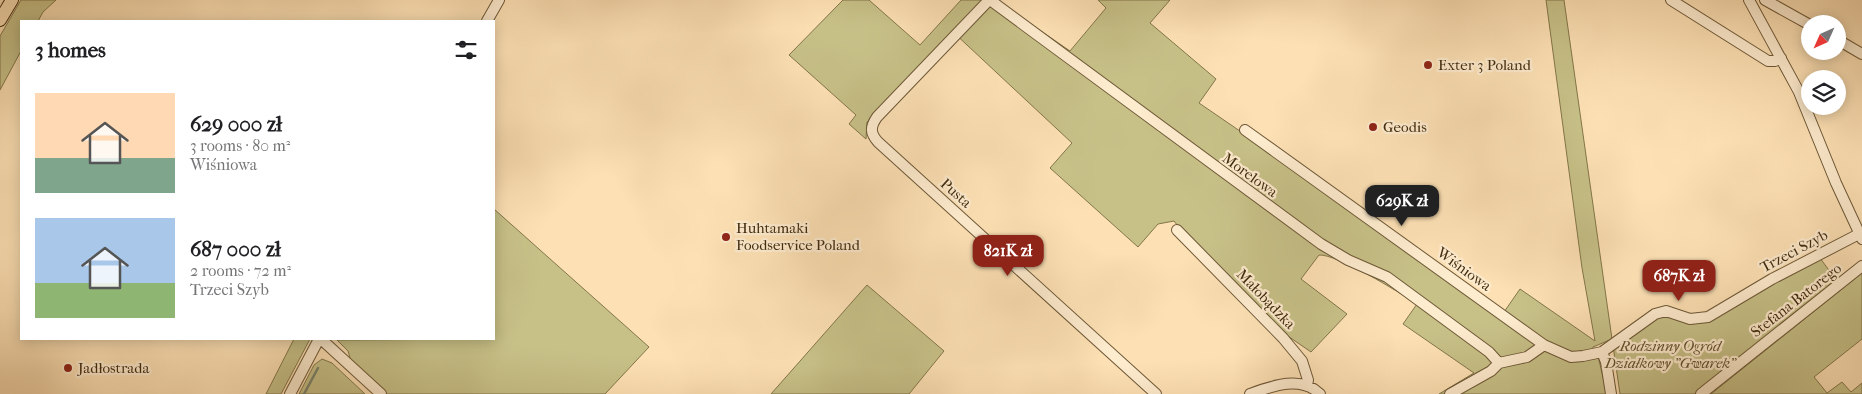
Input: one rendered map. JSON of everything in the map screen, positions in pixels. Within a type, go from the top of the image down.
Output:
[{"type":"main road","points":[[0,20],[12,0]]},
{"type":"street","points":[[488,20],[500,0]]},
{"type":"street","name":"Morelowa","points":[[989,0],[1313,239],[1348,260],[1387,277],[1489,352],[1499,363]]},
{"type":"street","name":"Pusta","points":[[989,0],[877,117],[871,126],[871,132],[878,142],[1156,394]]},
{"type":"street","points":[[1671,0],[1768,61],[1782,58]]},
{"type":"street","points":[[1749,0],[1799,92],[1860,237]]},
{"type":"street","points":[[1765,0],[1801,20]]},
{"type":"street","points":[[1846,45],[1862,54]]},
{"type":"street","name":"Wiśniowa","points":[[1245,130],[1544,345]]},
{"type":"street","name":"Małobądzka","points":[[1177,230],[1283,338],[1302,361],[1308,380],[1307,385]]},
{"type":"street","name":"Trzeci Szyb","points":[[1544,345],[1571,357],[1602,352],[1655,314],[1666,311],[1690,319],[1708,317],[1772,279],[1860,237]]},
{"type":"street","name":"Stefana Batorego","points":[[1701,394],[1862,266]]},
{"type":"street","points":[[290,394],[319,340]]},
{"type":"street","points":[[321,340],[380,394]]},
{"type":"street","points":[[1450,394],[1491,371],[1499,363],[1527,357],[1544,345]]},
{"type":"street","points":[[1602,352],[1606,362],[1611,394]]},
{"type":"street","points":[[1250,394],[1278,384],[1307,385],[1320,394]]},
{"type":"green space","points":[[21,0],[56,0],[43,12],[39,20],[20,20],[20,53],[0,90],[0,36]]},
{"type":"green space","points":[[843,0],[869,0],[920,45],[961,0],[996,0],[1070,51],[1106,8],[1098,0],[1170,0],[1150,23],[1216,79],[1199,103],[1504,312],[1520,289],[1595,341],[1582,268],[1546,0],[1564,0],[1612,339],[1593,347],[1590,355],[1598,356],[1607,394],[1439,394],[1474,373],[1403,324],[1417,304],[1383,283],[1328,256],[1319,255],[1301,279],[1347,314],[1311,352],[1285,334],[1188,239],[1174,221],[1158,224],[1138,247],[1050,168],[1072,143],[952,31],[867,122],[866,139],[849,124],[856,115],[789,55]]},
{"type":"green space","points":[[495,210],[649,347],[605,394],[385,394],[351,361],[348,351],[337,340],[495,340]]},
{"type":"green space","name":"Rodzinny Ogród Działkowy \"Gwarek\"","points":[[1817,254],[1837,281],[1699,394],[1620,394],[1613,346],[1662,311],[1708,317]]},
{"type":"green space","points":[[1862,273],[1862,339],[1814,377],[1827,393],[1842,382],[1851,392],[1862,383],[1862,394],[1711,394]]},
{"type":"green space","points":[[867,285],[944,351],[909,394],[771,394]]},
{"type":"green space","points":[[293,340],[309,340],[281,394],[266,394]]},
{"type":"green space","points":[[322,359],[332,363],[365,394],[299,394],[314,365]]},
{"type":"waterway","points":[[304,394],[318,368]]},
{"type":"place","name":"Exter 3 Poland","points":[[1428,65]]},
{"type":"place","name":"Geodis","points":[[1373,127]]},
{"type":"place","name":"Huhtamaki Foodservice Poland","points":[[726,237]]},
{"type":"place","name":"Jadłostrada","points":[[68,368]]}]
